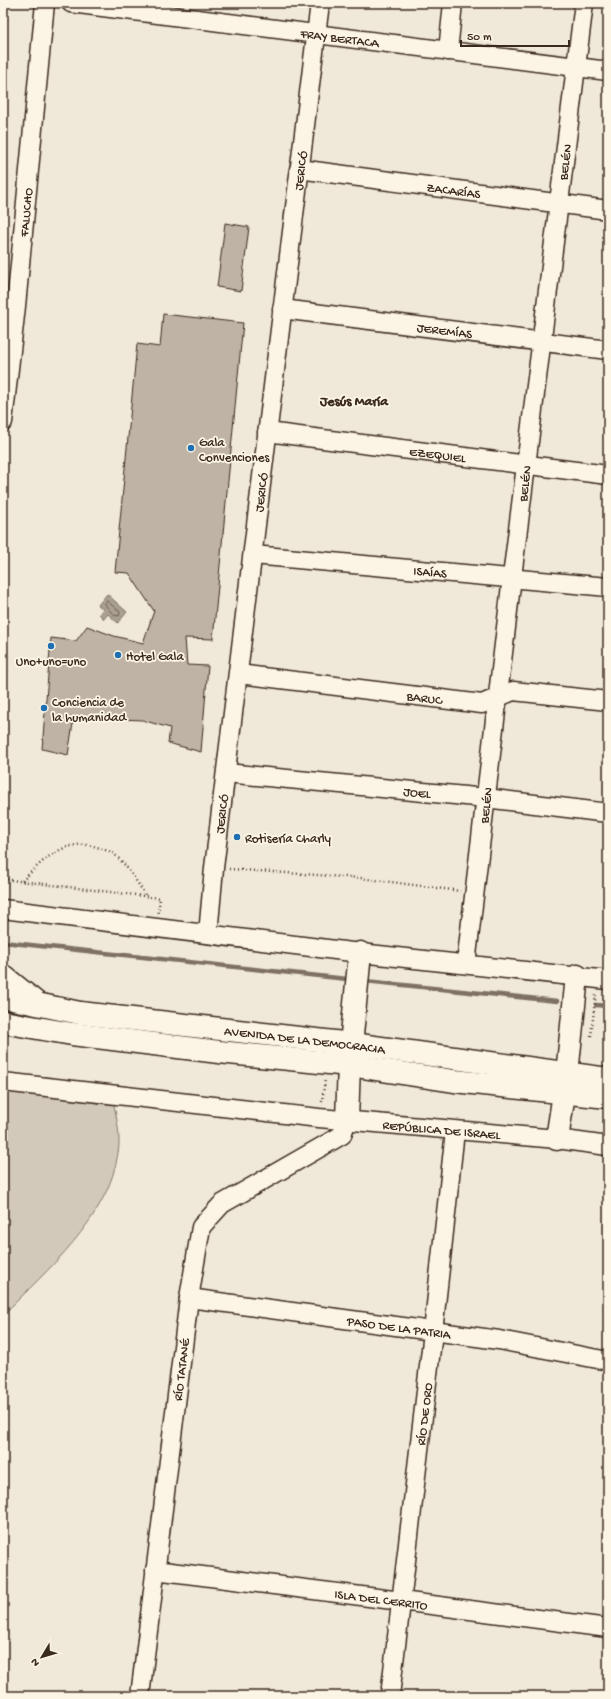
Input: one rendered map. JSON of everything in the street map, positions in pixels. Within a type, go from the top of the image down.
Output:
[{"type":"highway","points":[[348,1120],[349,1065],[360,953]]},
{"type":"highway","points":[[3,976],[38,1005]]},
{"type":"highway","points":[[557,1139],[577,976]]},
{"type":"highway","name":"AVENIDA DE LA DEMOCRACIA","points":[[3,997],[80,1012],[352,1044],[565,1083],[608,1097]]},
{"type":"highway","name":"AVENIDA DE LA DEMOCRACIA","points":[[3,1022],[72,1034],[219,1052],[349,1065],[454,1081],[565,1083],[608,1079]]},
{"type":"street","name":"FALUCHO","points":[[3,422],[17,299],[45,3]]},
{"type":"street","name":"FRAY BERTACA","points":[[71,3],[608,71]]},
{"type":"street","name":"JERICÓ","points":[[208,934],[214,868],[320,3]]},
{"type":"street","points":[[448,51],[453,3]]},
{"type":"street","name":"BELÉN","points":[[466,964],[497,697],[584,3]]},
{"type":"street","name":"ZACARÍAS","points":[[299,169],[608,210]]},
{"type":"street","name":"JEREMÍAS","points":[[282,309],[608,350]]},
{"type":"street","name":"EZEQUIEL","points":[[268,432],[608,475]]},
{"type":"street","name":"ISAÍAS","points":[[253,555],[512,577],[608,587]]},
{"type":"street","name":"BARUC","points":[[238,674],[482,704],[513,691],[608,701]]},
{"type":"street","name":"JOEL","points":[[226,773],[486,798],[608,813]]},
{"type":"street","points":[[3,909],[360,953],[608,980]]},
{"type":"street","name":"REPÚBLICA DE ISRAEL","points":[[3,1082],[275,1114],[557,1139],[608,1146]]},
{"type":"street","name":"RÍO TATANÉ","points":[[140,1696],[189,1298],[201,1227],[222,1204],[342,1135],[348,1120]]},
{"type":"street","name":"RÍO DE ORO","points":[[390,1696],[455,1131]]},
{"type":"street","name":"PASO DE LA PATRIA","points":[[189,1298],[500,1340],[608,1361]]},
{"type":"street","name":"ISLA DEL CERRITO","points":[[155,1570],[608,1628]]},
{"type":"path","points":[[22,881],[48,856],[66,847],[90,845],[113,853],[129,871],[146,897]]},
{"type":"path","points":[[214,868],[360,878],[474,893]]},
{"type":"path","points":[[3,879],[160,898],[156,928]]},
{"type":"shaded area","points":[[3,1091],[114,1105],[119,1141],[118,1153],[112,1177],[102,1199],[89,1221],[74,1242],[3,1315]]},
{"type":"water","points":[[107,594],[127,612],[118,623],[108,614],[104,619],[99,614],[103,609],[98,605]]},
{"type":"building","points":[[225,223],[249,227],[241,291],[217,287]]},
{"type":"building","points":[[163,314],[243,323],[213,639],[185,638],[187,665],[208,666],[201,752],[168,743],[170,728],[142,720],[74,717],[68,755],[42,749],[51,638],[76,641],[87,626],[114,636],[143,643],[154,611],[129,573],[115,572],[137,344],[160,347]]},
{"type":"waterway","points":[[3,942],[347,979]]},
{"type":"waterway","points":[[365,981],[557,1001]]},
{"type":"waterway","points":[[596,1005],[608,1006]]},
{"type":"place","name":"Gala Convenciones","points":[[191,448]]},
{"type":"place","name":"Uno+uno=uno","points":[[51,646]]},
{"type":"place","name":"Hotel Gala","points":[[118,655]]},
{"type":"place","name":"Conciencia de la humanidad","points":[[44,708]]},
{"type":"place","name":"Rotisería Charly","points":[[237,837]]},
{"type":"district","name":"Jesús María","points":[[354,400]]}]
